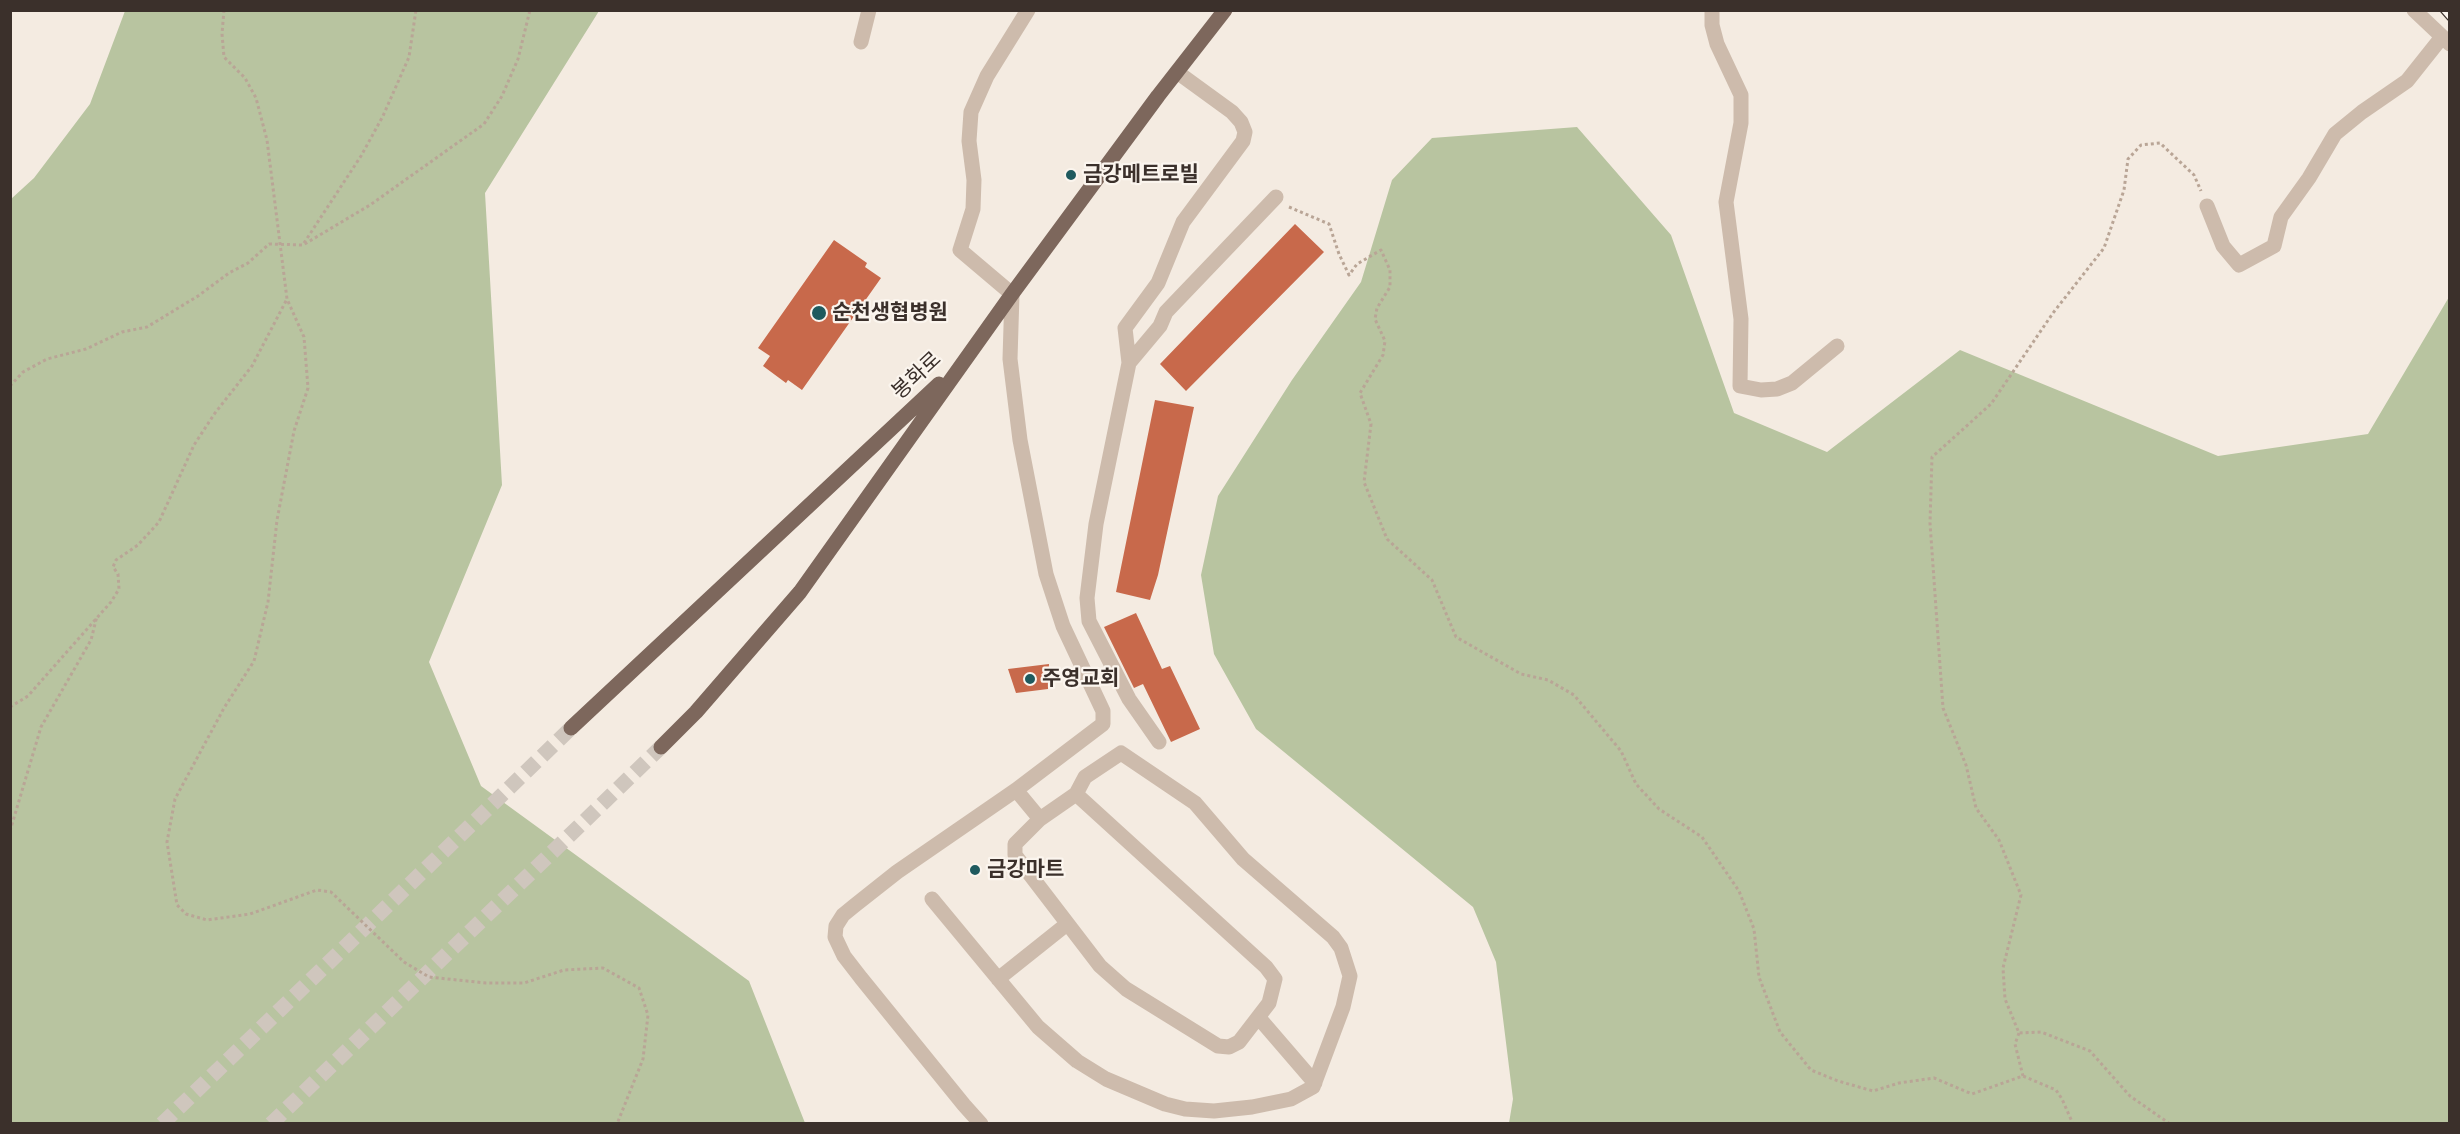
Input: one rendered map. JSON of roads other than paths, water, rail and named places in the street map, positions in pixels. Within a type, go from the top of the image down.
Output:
[{"type":"main road","points":[[961,364],[1225,10]]},
{"type":"main road","name":"봉화로","points":[[571,728],[961,364]]},
{"type":"main road","name":"봉화로","points":[[662,747],[696,712],[800,592],[857,515],[961,364]]},
{"type":"street","points":[[861,42],[869,10]]},
{"type":"street","points":[[981,1124],[844,956],[835,937],[836,926],[843,915],[897,872],[1016,790],[1103,724],[1103,711],[1063,626],[1046,574],[1020,440],[1010,359],[1012,294],[960,250],[973,209],[974,180],[969,141],[971,112],[987,76],[1028,10]]},
{"type":"street","points":[[1712,10],[1712,25],[1717,44],[1741,95],[1741,123],[1726,202],[1741,319],[1740,386],[1761,390],[1777,389],[1792,383],[1837,346]]},
{"type":"street","points":[[2207,206],[2223,246],[2239,265],[2274,246],[2281,217],[2309,178],[2335,134],[2407,81],[2446,40],[2414,10]]},
{"type":"street","points":[[1159,742],[1129,699],[1089,621],[1087,598],[1096,524],[1129,363],[1125,328],[1158,283],[1183,222],[1243,141],[1245,132],[1241,122],[1232,112],[1177,72]]},
{"type":"street","points":[[1129,363],[1160,326],[1166,312],[1275,198]]},
{"type":"street","points":[[932,899],[1038,1027],[1077,1061],[1121,1087],[1165,1104],[1185,1109],[1214,1111],[1252,1107],[1292,1099],[1313,1087],[1343,1007],[1350,976],[1344,956],[1333,937],[1242,859],[1195,803],[1121,753],[1085,777],[1076,794],[1040,819],[1015,844],[1015,855],[1067,924],[1101,966],[1126,989],[1218,1046],[1229,1047],[1239,1042],[1269,1003],[1275,979],[1266,967],[1076,794]]},
{"type":"street","points":[[1016,790],[1040,819]]},
{"type":"street","points":[[998,979],[1067,924]]},
{"type":"street","points":[[1259,1017],[1315,1083]]},
{"type":"tunnel","points":[[162,1124],[571,728]]},
{"type":"tunnel","points":[[271,1124],[661,747]]},
{"type":"railway","points":[[2443,10],[2450,18]]},
{"type":"place","name":"금강메트로빌","points":[[1071,175]]},
{"type":"place","name":"순천생협병원","points":[[819,313]]},
{"type":"place","name":"주영교회","points":[[1030,679]]},
{"type":"place","name":"금강마트","points":[[975,870]]}]
